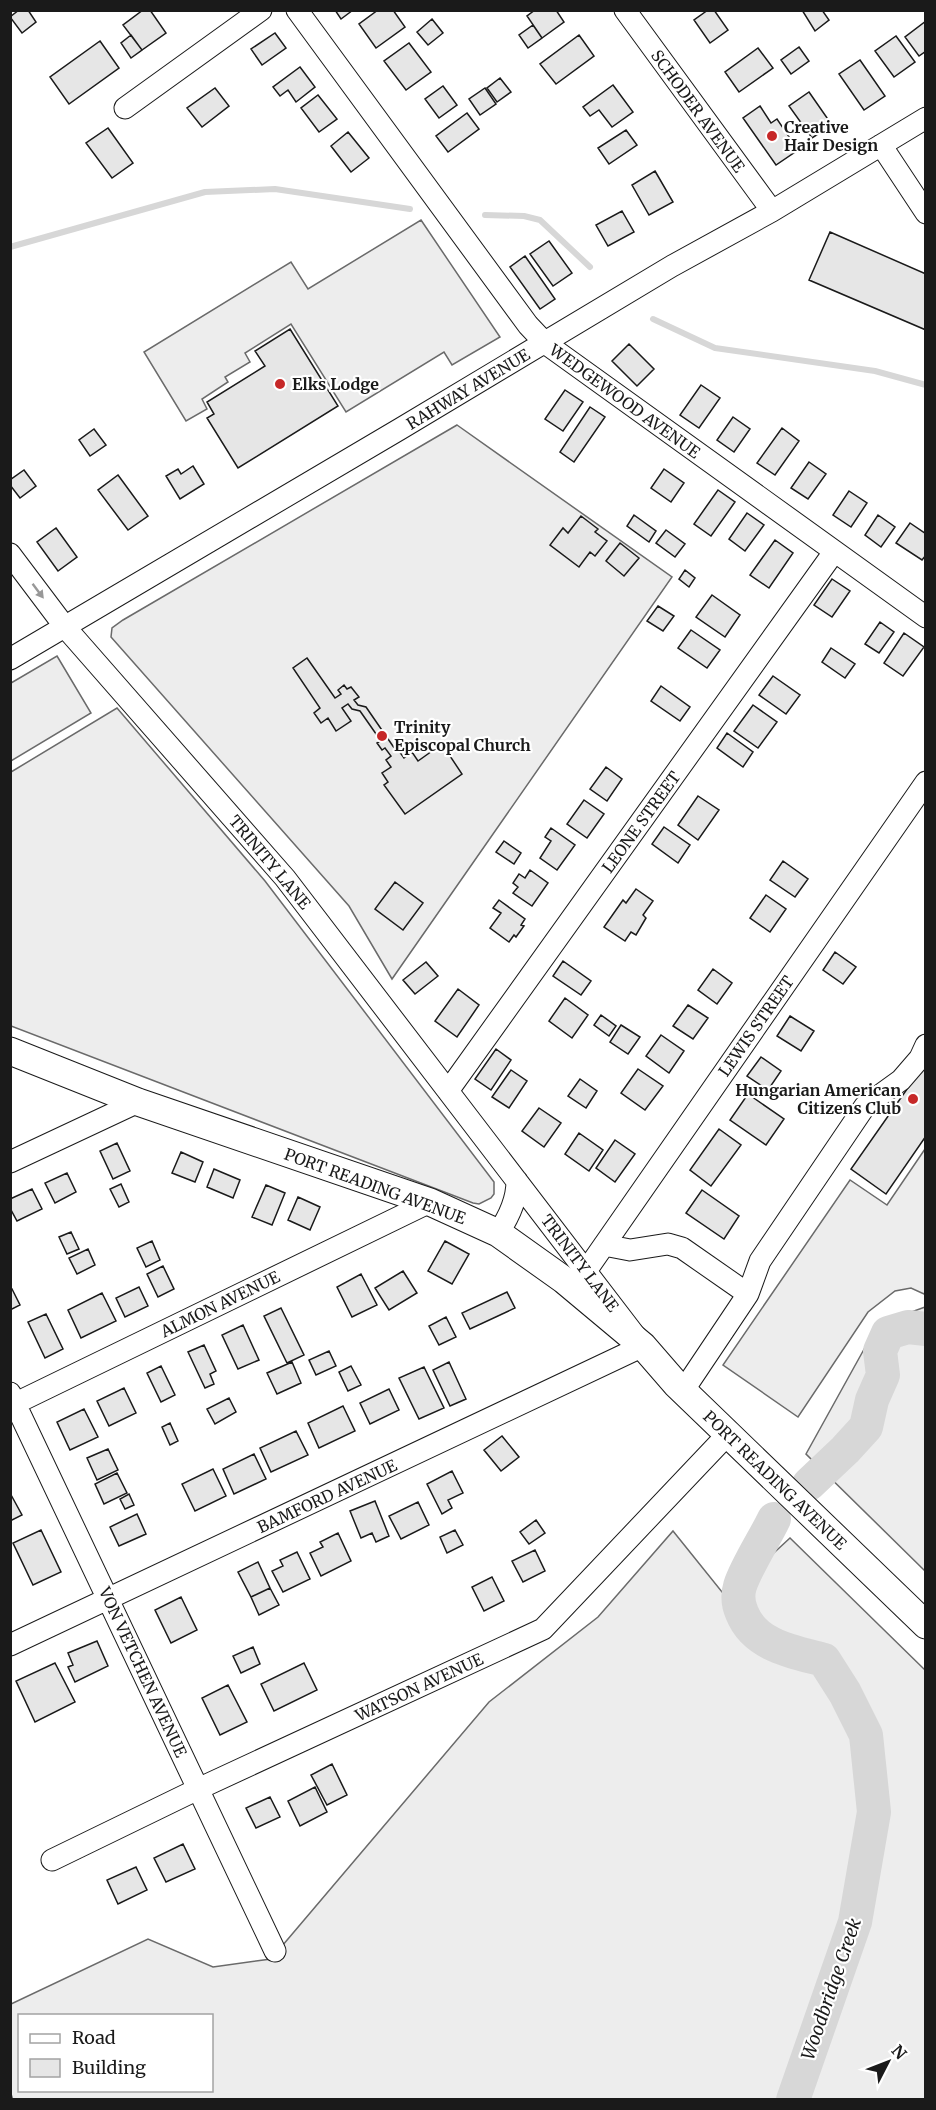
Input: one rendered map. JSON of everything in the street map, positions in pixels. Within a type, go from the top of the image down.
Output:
[{"type":"main road","name":"PORT READING AVENUE","points":[[10,1051],[138,1102],[430,1202],[498,1233],[564,1280],[644,1346],[683,1391],[926,1625]]},
{"type":"street","points":[[125,108],[261,10]]},
{"type":"street","name":"WEDGEWOOD AVENUE","points":[[297,10],[528,325],[545,343],[926,617]]},
{"type":"street","name":"SCHODER AVENUE","points":[[625,10],[772,211]]},
{"type":"street","name":"RAHWAY AVENUE","points":[[10,659],[926,118]]},
{"type":"street","points":[[880,145],[926,213]]},
{"type":"street","name":"LEONE STREET","points":[[448,1091],[834,552]]},
{"type":"street","name":"TRINITY LANE","points":[[10,554],[65,627],[285,878],[644,1346]]},
{"type":"street","name":"LEWIS STREET","points":[[586,1270],[926,782]]},
{"type":"street","points":[[683,1391],[748,1294],[760,1261],[865,1106],[901,1080],[920,1058],[926,1045]]},
{"type":"street","points":[[10,1162],[138,1102]]},
{"type":"street","points":[[498,1233],[509,1215],[517,1180]]},
{"type":"street","name":"ALMON AVENUE","points":[[12,1401],[430,1202]]},
{"type":"street","points":[[603,1245],[630,1250],[668,1244],[682,1248],[748,1294]]},
{"type":"street","name":"BAMFORD AVENUE","points":[[10,1645],[644,1346]]},
{"type":"street","name":"VON VETCHEN AVENUE","points":[[12,1401],[275,1951]]},
{"type":"street","name":"WATSON AVENUE","points":[[52,1860],[543,1629],[728,1434]]},
{"type":"shaded area","points":[[421,220],[500,337],[452,365],[444,352],[346,412],[291,324],[245,353],[250,362],[225,377],[228,382],[202,399],[207,409],[186,421],[144,352],[291,262],[308,289]]},
{"type":"shaded area","points":[[457,425],[672,577],[392,979],[349,906],[111,637],[112,628]]},
{"type":"shaded area","points":[[57,656],[91,713],[11,761],[11,683]]},
{"type":"shaded area","points":[[117,708],[265,881],[494,1182],[494,1194],[491,1198],[479,1204],[473,1203],[11,1026],[11,772]]},
{"type":"shaded area","points":[[925,1149],[925,1292],[924,1294],[911,1288],[895,1291],[868,1312],[798,1417],[723,1365],[850,1180],[887,1205]]},
{"type":"shaded area","points":[[926,1307],[925,1571],[806,1454],[878,1324]]},
{"type":"shaded area","points":[[673,1531],[726,1597],[790,1538],[925,1670],[925,2099],[13,2100],[11,2094],[11,2004],[148,1939],[213,1967],[271,1959],[489,1702],[598,1617]]},
{"type":"building","points":[[19,10],[28,10],[36,22],[22,33],[10,17]]},
{"type":"building","points":[[143,10],[150,10],[166,33],[142,50],[123,25]]},
{"type":"building","points":[[335,10],[353,10],[341,19]]},
{"type":"building","points":[[378,10],[393,10],[405,27],[376,48],[359,24]]},
{"type":"building","points":[[535,10],[556,10],[564,22],[542,38],[527,16]]},
{"type":"building","points":[[708,10],[714,10],[728,30],[710,43],[694,20]]},
{"type":"building","points":[[802,10],[822,10],[829,20],[815,31]]},
{"type":"building","points":[[432,19],[443,33],[428,45],[417,32]]},
{"type":"building","points":[[926,21],[926,51],[919,56],[905,37]]},
{"type":"building","points":[[533,25],[542,38],[528,48],[519,35]]},
{"type":"building","points":[[275,33],[286,48],[262,65],[251,49]]},
{"type":"building","points":[[131,35],[142,50],[131,58],[121,43]]},
{"type":"building","points":[[579,35],[594,56],[556,84],[540,64]]},
{"type":"building","points":[[896,36],[915,62],[894,77],[875,51]]},
{"type":"building","points":[[100,41],[119,68],[69,104],[50,77]]},
{"type":"building","points":[[409,43],[431,72],[406,90],[384,61]]},
{"type":"building","points":[[799,47],[809,61],[791,74],[781,60]]},
{"type":"building","points":[[758,48],[773,68],[739,92],[725,72]]},
{"type":"building","points":[[860,60],[885,96],[864,110],[839,74]]},
{"type":"building","points":[[300,67],[315,87],[296,102],[288,90],[280,96],[273,87]]},
{"type":"building","points":[[500,78],[511,92],[497,102],[487,88]]},
{"type":"building","points":[[613,85],[633,112],[612,127],[599,110],[590,116],[583,107]]},
{"type":"building","points":[[443,86],[457,105],[439,118],[425,99]]},
{"type":"building","points":[[215,88],[229,106],[202,127],[187,108]]},
{"type":"building","points":[[485,88],[496,104],[480,115],[469,99]]},
{"type":"building","points":[[809,92],[832,125],[812,138],[789,106]]},
{"type":"building","points":[[318,95],[337,119],[319,132],[301,108]]},
{"type":"building","name":"Creative Hair Design","points":[[760,106],[771,123],[777,119],[798,150],[776,165],[743,118]]},
{"type":"building","points":[[467,113],[479,129],[448,152],[436,136]]},
{"type":"building","points":[[108,128],[133,163],[112,178],[86,143]]},
{"type":"building","points":[[626,130],[637,145],[609,164],[598,148]]},
{"type":"building","points":[[348,132],[369,158],[351,172],[331,146]]},
{"type":"building","points":[[655,171],[673,202],[649,215],[632,185]]},
{"type":"building","points":[[622,211],[634,232],[608,246],[596,225]]},
{"type":"building","points":[[830,232],[926,274],[926,330],[809,280]]},
{"type":"building","points":[[549,241],[572,273],[553,286],[530,254]]},
{"type":"building","points":[[525,256],[555,299],[540,309],[510,267]]},
{"type":"building","name":"Elks Lodge","points":[[290,329],[338,406],[238,468],[207,418],[214,414],[207,402],[265,366],[255,351]]},
{"type":"building","points":[[629,344],[654,369],[637,386],[612,361]]},
{"type":"building","points":[[701,385],[720,398],[699,428],[680,415]]},
{"type":"building","points":[[565,390],[583,402],[563,431],[545,419]]},
{"type":"building","points":[[590,407],[605,417],[574,462],[560,452]]},
{"type":"building","points":[[733,417],[750,429],[734,452],[717,440]]},
{"type":"building","points":[[782,428],[799,441],[775,475],[757,463]]},
{"type":"building","points":[[94,429],[106,445],[90,456],[79,440]]},
{"type":"building","points":[[809,462],[826,474],[808,499],[791,488]]},
{"type":"building","points":[[193,466],[204,484],[180,499],[166,476],[178,469],[181,474]]},
{"type":"building","points":[[664,469],[684,483],[671,502],[651,488]]},
{"type":"building","points":[[24,470],[36,486],[20,498],[10,485],[10,480]]},
{"type":"building","points":[[118,475],[148,516],[128,530],[98,490]]},
{"type":"building","points":[[718,490],[735,502],[711,536],[694,524]]},
{"type":"building","points":[[849,491],[867,503],[851,527],[833,515]]},
{"type":"building","points":[[747,513],[764,525],[745,551],[729,539]]},
{"type":"building","points":[[634,515],[656,531],[649,542],[627,526]]},
{"type":"building","points":[[878,515],[895,527],[881,547],[865,535]]},
{"type":"building","points":[[581,516],[598,529],[595,532],[607,541],[595,556],[590,552],[579,567],[550,545],[563,528],[568,533]]},
{"type":"building","points":[[910,523],[926,534],[926,555],[922,560],[896,543]]},
{"type":"building","points":[[56,528],[77,557],[58,571],[37,542]]},
{"type":"building","points":[[666,530],[685,544],[675,557],[656,543]]},
{"type":"building","points":[[775,540],[793,553],[769,588],[750,575]]},
{"type":"building","points":[[620,543],[639,558],[624,576],[606,561]]},
{"type":"building","points":[[685,570],[695,578],[689,587],[679,579]]},
{"type":"building","points":[[832,579],[850,591],[832,617],[814,605]]},
{"type":"building","points":[[712,595],[740,615],[725,637],[696,617]]},
{"type":"building","points":[[658,606],[674,616],[663,631],[647,621]]},
{"type":"building","points":[[880,622],[894,632],[879,653],[865,644]]},
{"type":"building","points":[[691,630],[720,650],[707,668],[678,648]]},
{"type":"building","points":[[904,633],[924,647],[903,676],[884,663]]},
{"type":"building","points":[[831,648],[855,664],[845,678],[822,662]]},
{"type":"building","name":"Trinity Episcopal Church","points":[[307,658],[335,698],[341,694],[338,690],[344,685],[347,689],[351,687],[359,697],[354,700],[358,705],[366,707],[397,752],[399,751],[404,758],[412,752],[418,761],[442,744],[462,774],[405,814],[384,785],[388,782],[382,773],[391,767],[386,760],[391,756],[377,743],[381,741],[360,711],[352,709],[348,704],[342,708],[351,721],[336,731],[328,718],[321,723],[314,713],[320,708],[293,668]]},
{"type":"building","points":[[773,676],[800,695],[786,714],[759,695]]},
{"type":"building","points":[[661,686],[690,707],[680,721],[651,701]]},
{"type":"building","points":[[753,705],[777,722],[758,748],[734,731]]},
{"type":"building","points":[[727,733],[753,752],[743,767],[717,748]]},
{"type":"building","points":[[606,767],[622,779],[607,801],[590,789]]},
{"type":"building","points":[[698,796],[719,810],[698,840],[678,825]]},
{"type":"building","points":[[584,800],[604,814],[587,838],[567,824]]},
{"type":"building","points":[[664,827],[690,845],[678,863],[652,844]]},
{"type":"building","points":[[551,828],[575,845],[557,870],[540,858],[551,841],[545,837]]},
{"type":"building","points":[[504,841],[521,853],[514,864],[496,852]]},
{"type":"building","points":[[783,861],[808,879],[795,897],[770,880]]},
{"type":"building","points":[[530,870],[548,883],[532,906],[513,893],[518,887],[513,883],[519,874],[525,878]]},
{"type":"building","points":[[395,882],[423,903],[403,930],[375,909]]},
{"type":"building","points":[[636,889],[653,901],[643,915],[646,918],[636,935],[631,932],[625,941],[604,927],[623,900],[626,903]]},
{"type":"building","points":[[766,895],[786,909],[770,932],[750,918]]},
{"type":"building","points":[[499,900],[525,919],[521,925],[524,926],[509,942],[490,928],[501,913],[493,908]]},
{"type":"building","points":[[835,952],[856,967],[843,984],[823,970]]},
{"type":"building","points":[[563,961],[591,981],[581,995],[553,976]]},
{"type":"building","points":[[426,962],[438,976],[415,994],[403,980]]},
{"type":"building","points":[[713,969],[732,983],[717,1004],[698,990]]},
{"type":"building","points":[[458,989],[479,1005],[457,1037],[435,1021]]},
{"type":"building","points":[[565,998],[588,1015],[572,1038],[549,1021]]},
{"type":"building","points":[[688,1005],[708,1018],[693,1039],[673,1026]]},
{"type":"building","points":[[601,1015],[616,1026],[609,1036],[594,1025]]},
{"type":"building","points":[[790,1016],[814,1031],[801,1051],[777,1036]]},
{"type":"building","points":[[621,1025],[640,1037],[628,1054],[610,1042]]},
{"type":"building","points":[[661,1035],[684,1051],[669,1073],[646,1056]]},
{"type":"building","points":[[496,1049],[511,1060],[491,1090],[475,1079]]},
{"type":"building","points":[[761,1057],[781,1071],[768,1090],[747,1076]]},
{"type":"building","name":"Hungarian American Citizens Club","points":[[926,1062],[926,1136],[886,1194],[851,1169]]},
{"type":"building","points":[[638,1069],[663,1086],[645,1110],[621,1093]]},
{"type":"building","points":[[511,1070],[527,1081],[509,1108],[492,1097]]},
{"type":"building","points":[[580,1079],[597,1091],[586,1108],[568,1096]]},
{"type":"building","points":[[748,1094],[784,1119],[766,1145],[730,1120]]},
{"type":"building","points":[[539,1108],[561,1123],[544,1147],[522,1131]]},
{"type":"building","points":[[719,1129],[741,1145],[711,1186],[690,1170]]},
{"type":"building","points":[[579,1133],[603,1150],[589,1171],[565,1154]]},
{"type":"building","points":[[615,1140],[635,1154],[615,1182],[596,1168]]},
{"type":"building","points":[[117,1143],[130,1171],[113,1179],[100,1151]]},
{"type":"building","points":[[181,1152],[203,1162],[195,1182],[172,1173]]},
{"type":"building","points":[[214,1169],[240,1180],[233,1198],[207,1187]]},
{"type":"building","points":[[67,1173],[76,1192],[55,1203],[45,1183]]},
{"type":"building","points":[[121,1184],[129,1202],[119,1207],[110,1189]]},
{"type":"building","points":[[266,1185],[285,1193],[272,1225],[252,1217]]},
{"type":"building","points":[[32,1189],[42,1209],[17,1221],[10,1208],[10,1199]]},
{"type":"building","points":[[702,1190],[739,1216],[724,1239],[686,1213]]},
{"type":"building","points":[[298,1197],[320,1207],[310,1230],[288,1220]]},
{"type":"building","points":[[71,1232],[79,1249],[67,1254],[59,1237]]},
{"type":"building","points":[[152,1241],[160,1260],[146,1267],[137,1248]]},
{"type":"building","points":[[445,1241],[469,1254],[452,1284],[428,1271]]},
{"type":"building","points":[[88,1249],[95,1265],[77,1274],[69,1258]]},
{"type":"building","points":[[163,1266],[174,1289],[158,1297],[147,1274]]},
{"type":"building","points":[[403,1271],[417,1293],[389,1310],[375,1288]]},
{"type":"building","points":[[361,1274],[377,1305],[352,1317],[337,1287]]},
{"type":"building","points":[[139,1287],[148,1306],[125,1317],[116,1298]]},
{"type":"building","points":[[12,1289],[20,1305],[10,1310],[10,1290]]},
{"type":"building","points":[[507,1292],[515,1308],[470,1329],[462,1313]]},
{"type":"building","points":[[102,1293],[116,1321],[81,1338],[68,1310]]},
{"type":"building","points":[[281,1308],[304,1355],[287,1363],[264,1316]]},
{"type":"building","points":[[46,1314],[63,1349],[45,1358],[28,1322]]},
{"type":"building","points":[[446,1317],[456,1337],[439,1345],[429,1326]]},
{"type":"building","points":[[243,1325],[259,1360],[238,1369],[222,1335]]},
{"type":"building","points":[[204,1345],[216,1371],[210,1374],[214,1384],[205,1388],[188,1352]]},
{"type":"building","points":[[329,1351],[336,1366],[316,1375],[309,1360]]},
{"type":"building","points":[[292,1362],[301,1383],[277,1394],[267,1373]]},
{"type":"building","points":[[449,1362],[466,1399],[450,1406],[433,1370]]},
{"type":"building","points":[[161,1366],[175,1395],[161,1402],[147,1373]]},
{"type":"building","points":[[351,1366],[361,1385],[348,1391],[339,1372]]},
{"type":"building","points":[[424,1367],[444,1408],[419,1419],[399,1378]]},
{"type":"building","points":[[124,1388],[136,1413],[109,1426],[97,1401]]},
{"type":"building","points":[[389,1389],[399,1410],[370,1424],[360,1403]]},
{"type":"building","points":[[229,1398],[236,1412],[215,1424],[207,1409]]},
{"type":"building","points":[[343,1406],[355,1431],[319,1448],[308,1423]]},
{"type":"building","points":[[84,1409],[98,1437],[70,1450],[57,1422]]},
{"type":"building","points":[[170,1423],[178,1441],[170,1445],[162,1427]]},
{"type":"building","points":[[296,1431],[308,1455],[271,1472],[260,1448]]},
{"type":"building","points":[[502,1436],[519,1457],[501,1471],[484,1450]]},
{"type":"building","points":[[108,1449],[118,1470],[97,1480],[87,1458]]},
{"type":"building","points":[[254,1454],[266,1479],[234,1494],[223,1469]]},
{"type":"building","points":[[213,1469],[226,1496],[195,1511],[182,1484]]},
{"type":"building","points":[[452,1471],[463,1493],[448,1500],[452,1508],[442,1514],[427,1484]]},
{"type":"building","points":[[117,1473],[127,1493],[104,1504],[95,1484]]},
{"type":"building","points":[[10,1493],[22,1515],[10,1521]]},
{"type":"building","points":[[129,1494],[134,1505],[125,1509],[120,1499]]},
{"type":"building","points":[[375,1501],[389,1536],[376,1542],[372,1533],[361,1538],[350,1511]]},
{"type":"building","points":[[418,1502],[429,1525],[401,1539],[389,1516]]},
{"type":"building","points":[[137,1514],[146,1534],[119,1546],[110,1527]]},
{"type":"building","points":[[536,1520],[545,1533],[529,1544],[520,1532]]},
{"type":"building","points":[[41,1530],[61,1572],[33,1585],[13,1543]]},
{"type":"building","points":[[455,1530],[463,1545],[447,1553],[440,1537]]},
{"type":"building","points":[[338,1533],[351,1561],[321,1576],[310,1553],[323,1547],[320,1542]]},
{"type":"building","points":[[535,1550],[545,1571],[523,1582],[512,1561]]},
{"type":"building","points":[[297,1552],[310,1579],[283,1592],[272,1571],[283,1566],[280,1560]]},
{"type":"building","points":[[258,1562],[270,1588],[251,1597],[238,1572]]},
{"type":"building","points":[[492,1577],[504,1601],[484,1611],[472,1587]]},
{"type":"building","points":[[270,1588],[279,1605],[259,1615],[251,1597]]},
{"type":"building","points":[[181,1597],[197,1630],[171,1643],[155,1610]]},
{"type":"building","points":[[97,1641],[108,1666],[75,1682],[68,1667],[73,1665],[68,1653]]},
{"type":"building","points":[[253,1647],[260,1664],[241,1673],[233,1656]]},
{"type":"building","points":[[55,1663],[75,1702],[35,1722],[16,1681]]},
{"type":"building","points":[[304,1663],[317,1690],[274,1711],[261,1684]]},
{"type":"building","points":[[228,1685],[247,1722],[220,1735],[202,1698]]},
{"type":"building","points":[[332,1764],[347,1795],[327,1805],[311,1775]]},
{"type":"building","points":[[315,1787],[327,1812],[300,1826],[288,1801]]},
{"type":"building","points":[[270,1797],[280,1817],[256,1828],[246,1808]]},
{"type":"building","points":[[183,1844],[195,1869],[166,1882],[154,1858]]},
{"type":"building","points":[[136,1867],[147,1890],[118,1904],[107,1880]]},
{"type":"waterway","points":[[10,247],[205,192],[275,189],[410,209]]},
{"type":"waterway","points":[[485,215],[524,216],[540,220],[590,267]]},
{"type":"waterway","points":[[653,319],[715,348],[875,371],[926,385]]},
{"type":"waterway","name":"Woodbridge Creek","points":[[809,1484],[866,1427],[872,1400],[883,1375],[880,1351],[888,1333],[908,1327],[926,1329]]},
{"type":"waterway","name":"Woodbridge Creek","points":[[774,1519],[740,1586],[738,1597],[741,1610],[748,1624],[766,1640],[788,1650],[824,1660],[845,1693],[866,1735],[874,1812],[855,1922],[793,2100]]},
{"type":"place","name":"Creative Hair Design","points":[[772,136]]},
{"type":"place","name":"Elks Lodge","points":[[280,384]]},
{"type":"place","name":"Trinity Episcopal Church","points":[[382,736]]},
{"type":"place","name":"Hungarian American Citizens Club","points":[[913,1099]]}]
